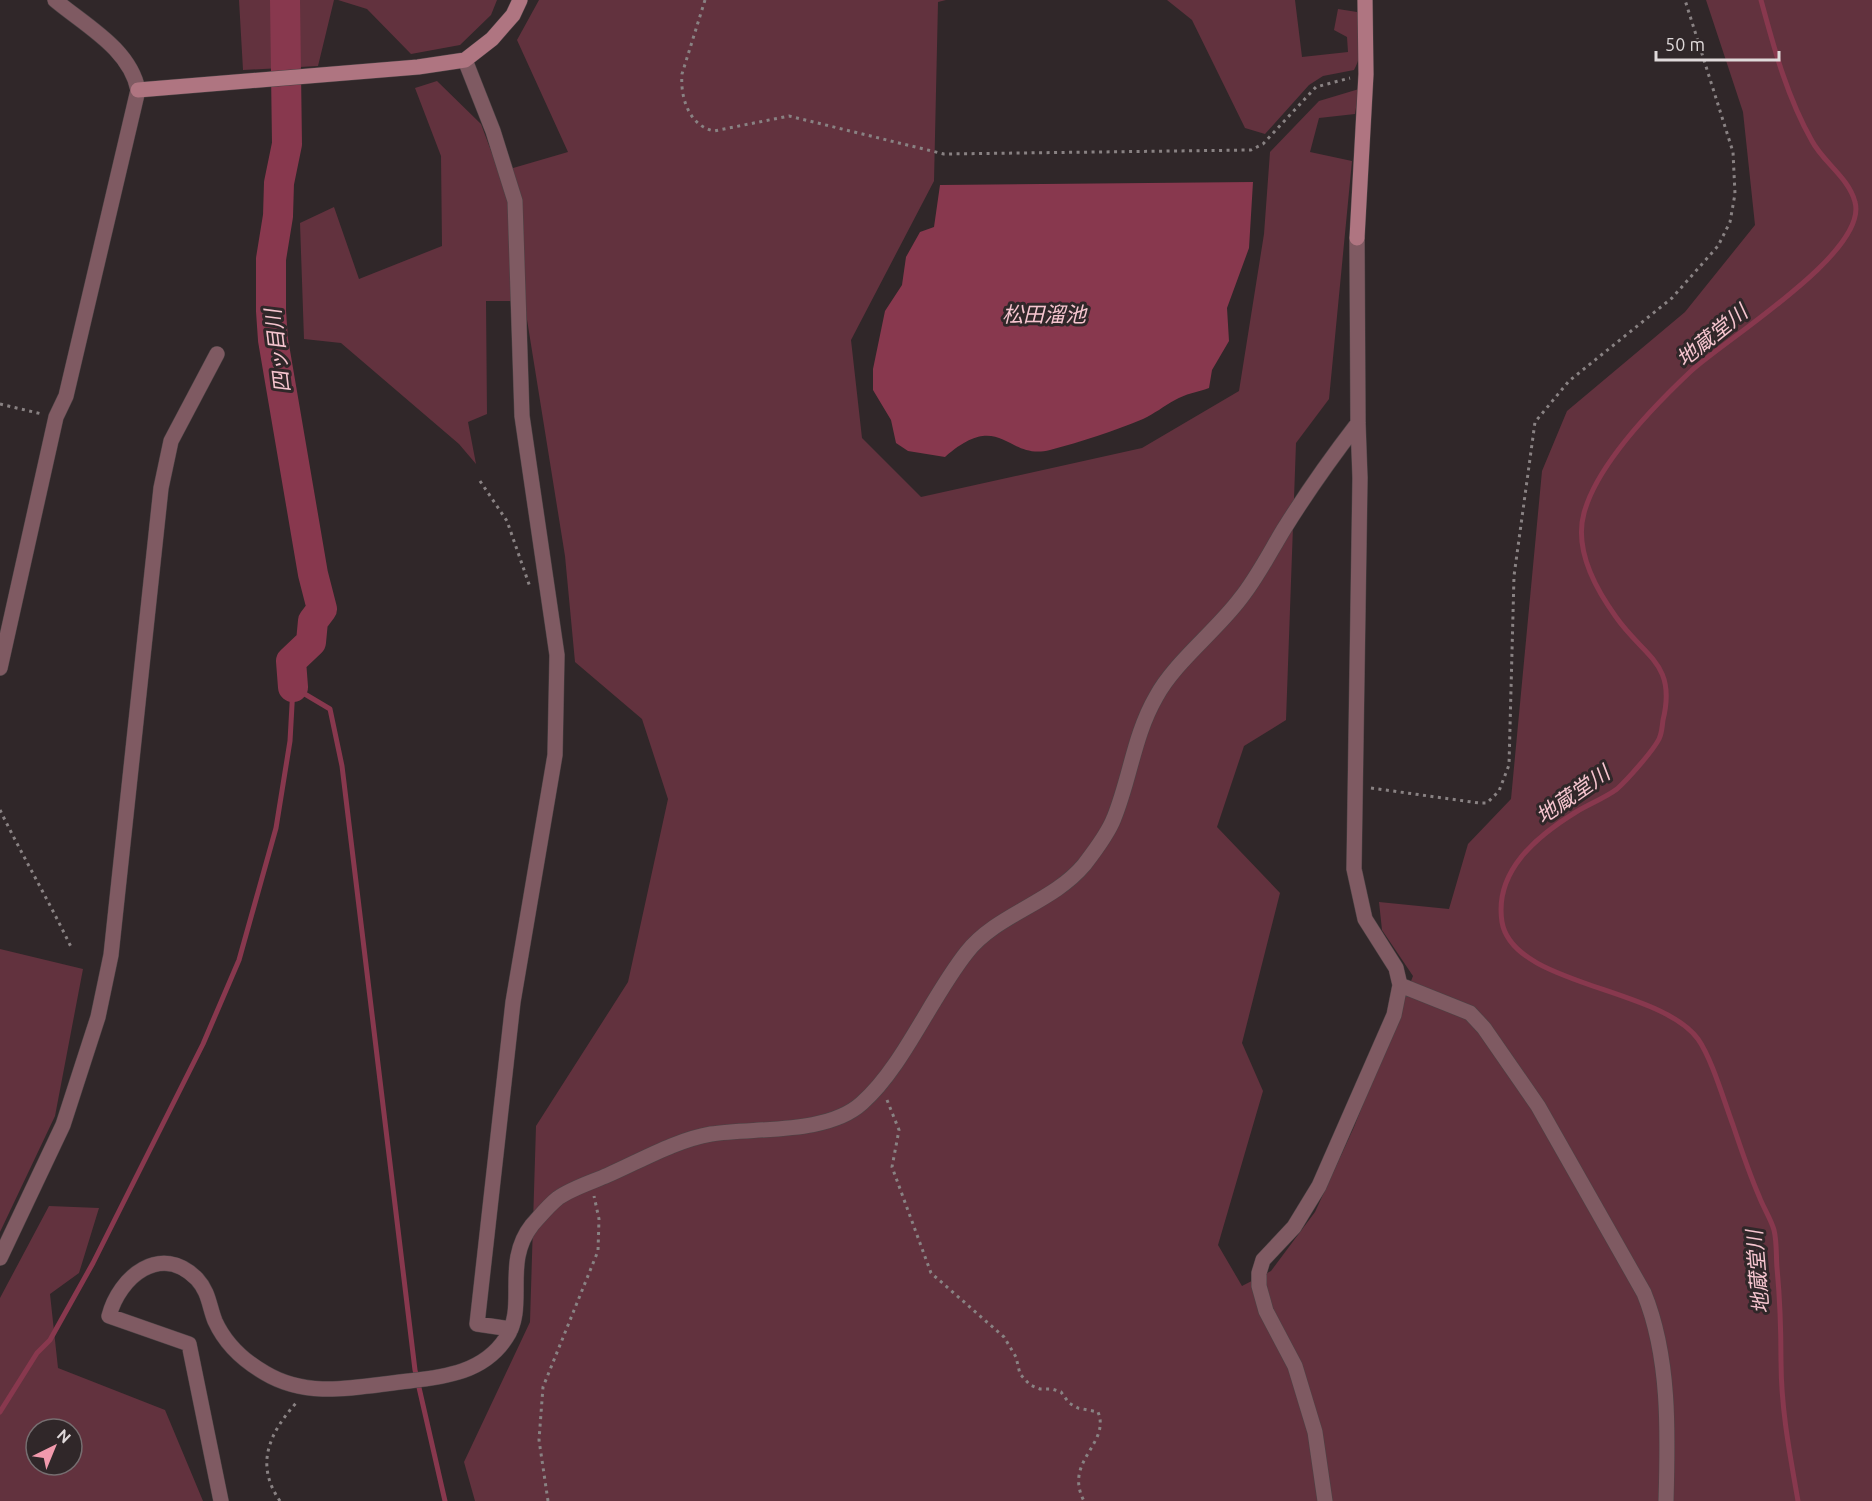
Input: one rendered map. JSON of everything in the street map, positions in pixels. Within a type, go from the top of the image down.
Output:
[{"type":"street","points":[[0,668],[56,417],[66,396],[138,90],[135,74],[121,55],[55,0]]},
{"type":"street","points":[[138,90],[418,67],[465,60],[492,39],[513,15],[519,0]]},
{"type":"street","points":[[1325,1501],[1315,1432],[1295,1366],[1266,1311],[1259,1286],[1259,1273],[1263,1260],[1294,1227],[1319,1186],[1394,1015],[1400,985],[1396,968],[1365,918],[1357,891],[1354,868],[1360,478],[1357,238],[1366,75],[1365,0]]},
{"type":"street","points":[[465,60],[493,131],[515,201],[522,416],[557,655],[555,755],[513,1002],[477,1324],[511,1329]]},
{"type":"street","points":[[0,1258],[63,1125],[98,1017],[111,955],[161,488],[171,441],[217,354]]},
{"type":"street","points":[[221,1501],[189,1344],[109,1316],[116,1294],[124,1282],[134,1273],[148,1267],[177,1266],[194,1276],[207,1292],[214,1318],[224,1337],[243,1357],[267,1375],[293,1386],[341,1390],[442,1378],[482,1363],[504,1342],[511,1329],[516,1308],[514,1275],[524,1236],[560,1197],[706,1135],[804,1126],[837,1117],[858,1107],[880,1084],[971,946],[1015,915],[1057,891],[1084,864],[1113,822],[1143,724],[1158,692],[1241,598],[1320,472],[1358,423]]},
{"type":"street","points":[[1400,985],[1470,1013],[1484,1028],[1538,1106],[1644,1293],[1654,1319],[1663,1368],[1666,1501]]},
{"type":"path","points":[[705,0],[681,74],[681,86],[693,119],[702,128],[714,131],[789,116],[944,154],[1251,150],[1263,144],[1316,87],[1366,75]]},
{"type":"path","points":[[1354,786],[1487,803],[1499,791],[1505,780],[1509,765],[1514,576],[1535,422],[1569,381],[1672,298],[1718,246],[1730,222],[1735,194],[1733,152],[1685,0]]},
{"type":"path","points":[[0,404],[56,417]]},
{"type":"path","points":[[480,481],[507,521],[531,589]]},
{"type":"path","points":[[0,810],[24,859],[40,882],[72,949]]},
{"type":"path","points":[[880,1084],[899,1130],[892,1167],[931,1273],[1005,1337],[1016,1358],[1020,1374],[1030,1385],[1061,1392],[1069,1403],[1078,1408],[1098,1412],[1102,1421],[1100,1431],[1081,1463],[1078,1475],[1084,1501]]},
{"type":"path","points":[[548,1501],[539,1440],[543,1387],[598,1251],[599,1219],[591,1183]]},
{"type":"path","points":[[280,1501],[266,1477],[268,1446],[282,1418],[311,1387]]},
{"type":"shaded area","points":[[239,0],[334,0],[318,66],[243,70]]},
{"type":"shaded area","points":[[338,0],[497,0],[491,15],[460,45],[411,54],[367,9]]},
{"type":"shaded area","points":[[539,0],[946,0],[938,2],[934,181],[851,340],[862,438],[921,497],[1142,448],[1239,391],[1264,234],[1270,152],[1319,101],[1359,89],[1355,114],[1319,118],[1310,152],[1352,161],[1329,399],[1296,443],[1286,720],[1244,746],[1217,827],[1280,893],[1242,1043],[1263,1091],[1218,1245],[1242,1286],[1271,1271],[1315,1212],[1354,1127],[1413,976],[1382,930],[1379,902],[1449,909],[1468,844],[1511,799],[1542,471],[1567,411],[1685,312],[1755,225],[1743,112],[1706,0],[1872,0],[1872,1501],[475,1501],[464,1462],[530,1322],[536,1126],[628,982],[668,799],[642,719],[575,662],[565,556],[524,301],[486,301],[487,414],[468,422],[476,464],[459,444],[341,343],[304,339],[300,223],[334,207],[359,279],[442,246],[441,156],[415,88],[437,81],[481,124],[499,172],[568,152],[517,40]]},
{"type":"shaded area","points":[[1167,0],[1295,0],[1302,57],[1348,52],[1347,37],[1334,30],[1338,9],[1357,12],[1362,34],[1357,64],[1354,70],[1323,76],[1309,85],[1265,134],[1245,128],[1192,20]]},
{"type":"shaded area","points":[[0,949],[83,969],[55,1116],[0,1232]]},
{"type":"shaded area","points":[[49,1206],[99,1208],[79,1273],[50,1294],[58,1368],[165,1410],[203,1501],[0,1501],[0,1298]]},
{"type":"water","name":"松田溜池","points":[[1253,182],[1249,248],[1227,308],[1229,341],[1212,370],[1209,388],[1179,398],[1132,423],[1050,450],[1023,449],[991,436],[979,437],[964,443],[945,457],[908,451],[896,443],[891,420],[873,390],[873,369],[885,311],[902,285],[906,257],[920,232],[934,227],[940,185]]},
{"type":"waterway","name":"四ッ目川","points":[[285,0],[287,144],[279,183],[278,216],[271,259],[271,311],[273,340],[313,574],[322,609],[313,621],[311,642],[291,661],[293,687]]},
{"type":"waterway","name":"地蔵堂川","points":[[1761,0],[1782,72],[1803,124],[1817,149],[1852,193],[1855,202],[1853,222],[1840,245],[1818,269],[1790,294],[1690,372],[1660,402],[1628,437],[1591,495],[1584,513],[1582,527],[1584,554],[1588,568],[1608,606],[1662,673],[1666,685],[1666,701],[1661,732],[1651,751],[1617,789],[1576,812],[1533,844],[1512,871],[1501,904],[1502,922],[1512,943],[1532,960],[1559,973],[1653,1008],[1679,1022],[1698,1039],[1703,1047],[1752,1179],[1774,1230],[1780,1303],[1781,1379],[1786,1432],[1798,1501]]},
{"type":"waterway","points":[[0,1412],[37,1353],[50,1340],[93,1263],[203,1044],[239,960],[276,828],[290,741],[293,687],[330,709],[342,766],[415,1370],[445,1501]]}]
